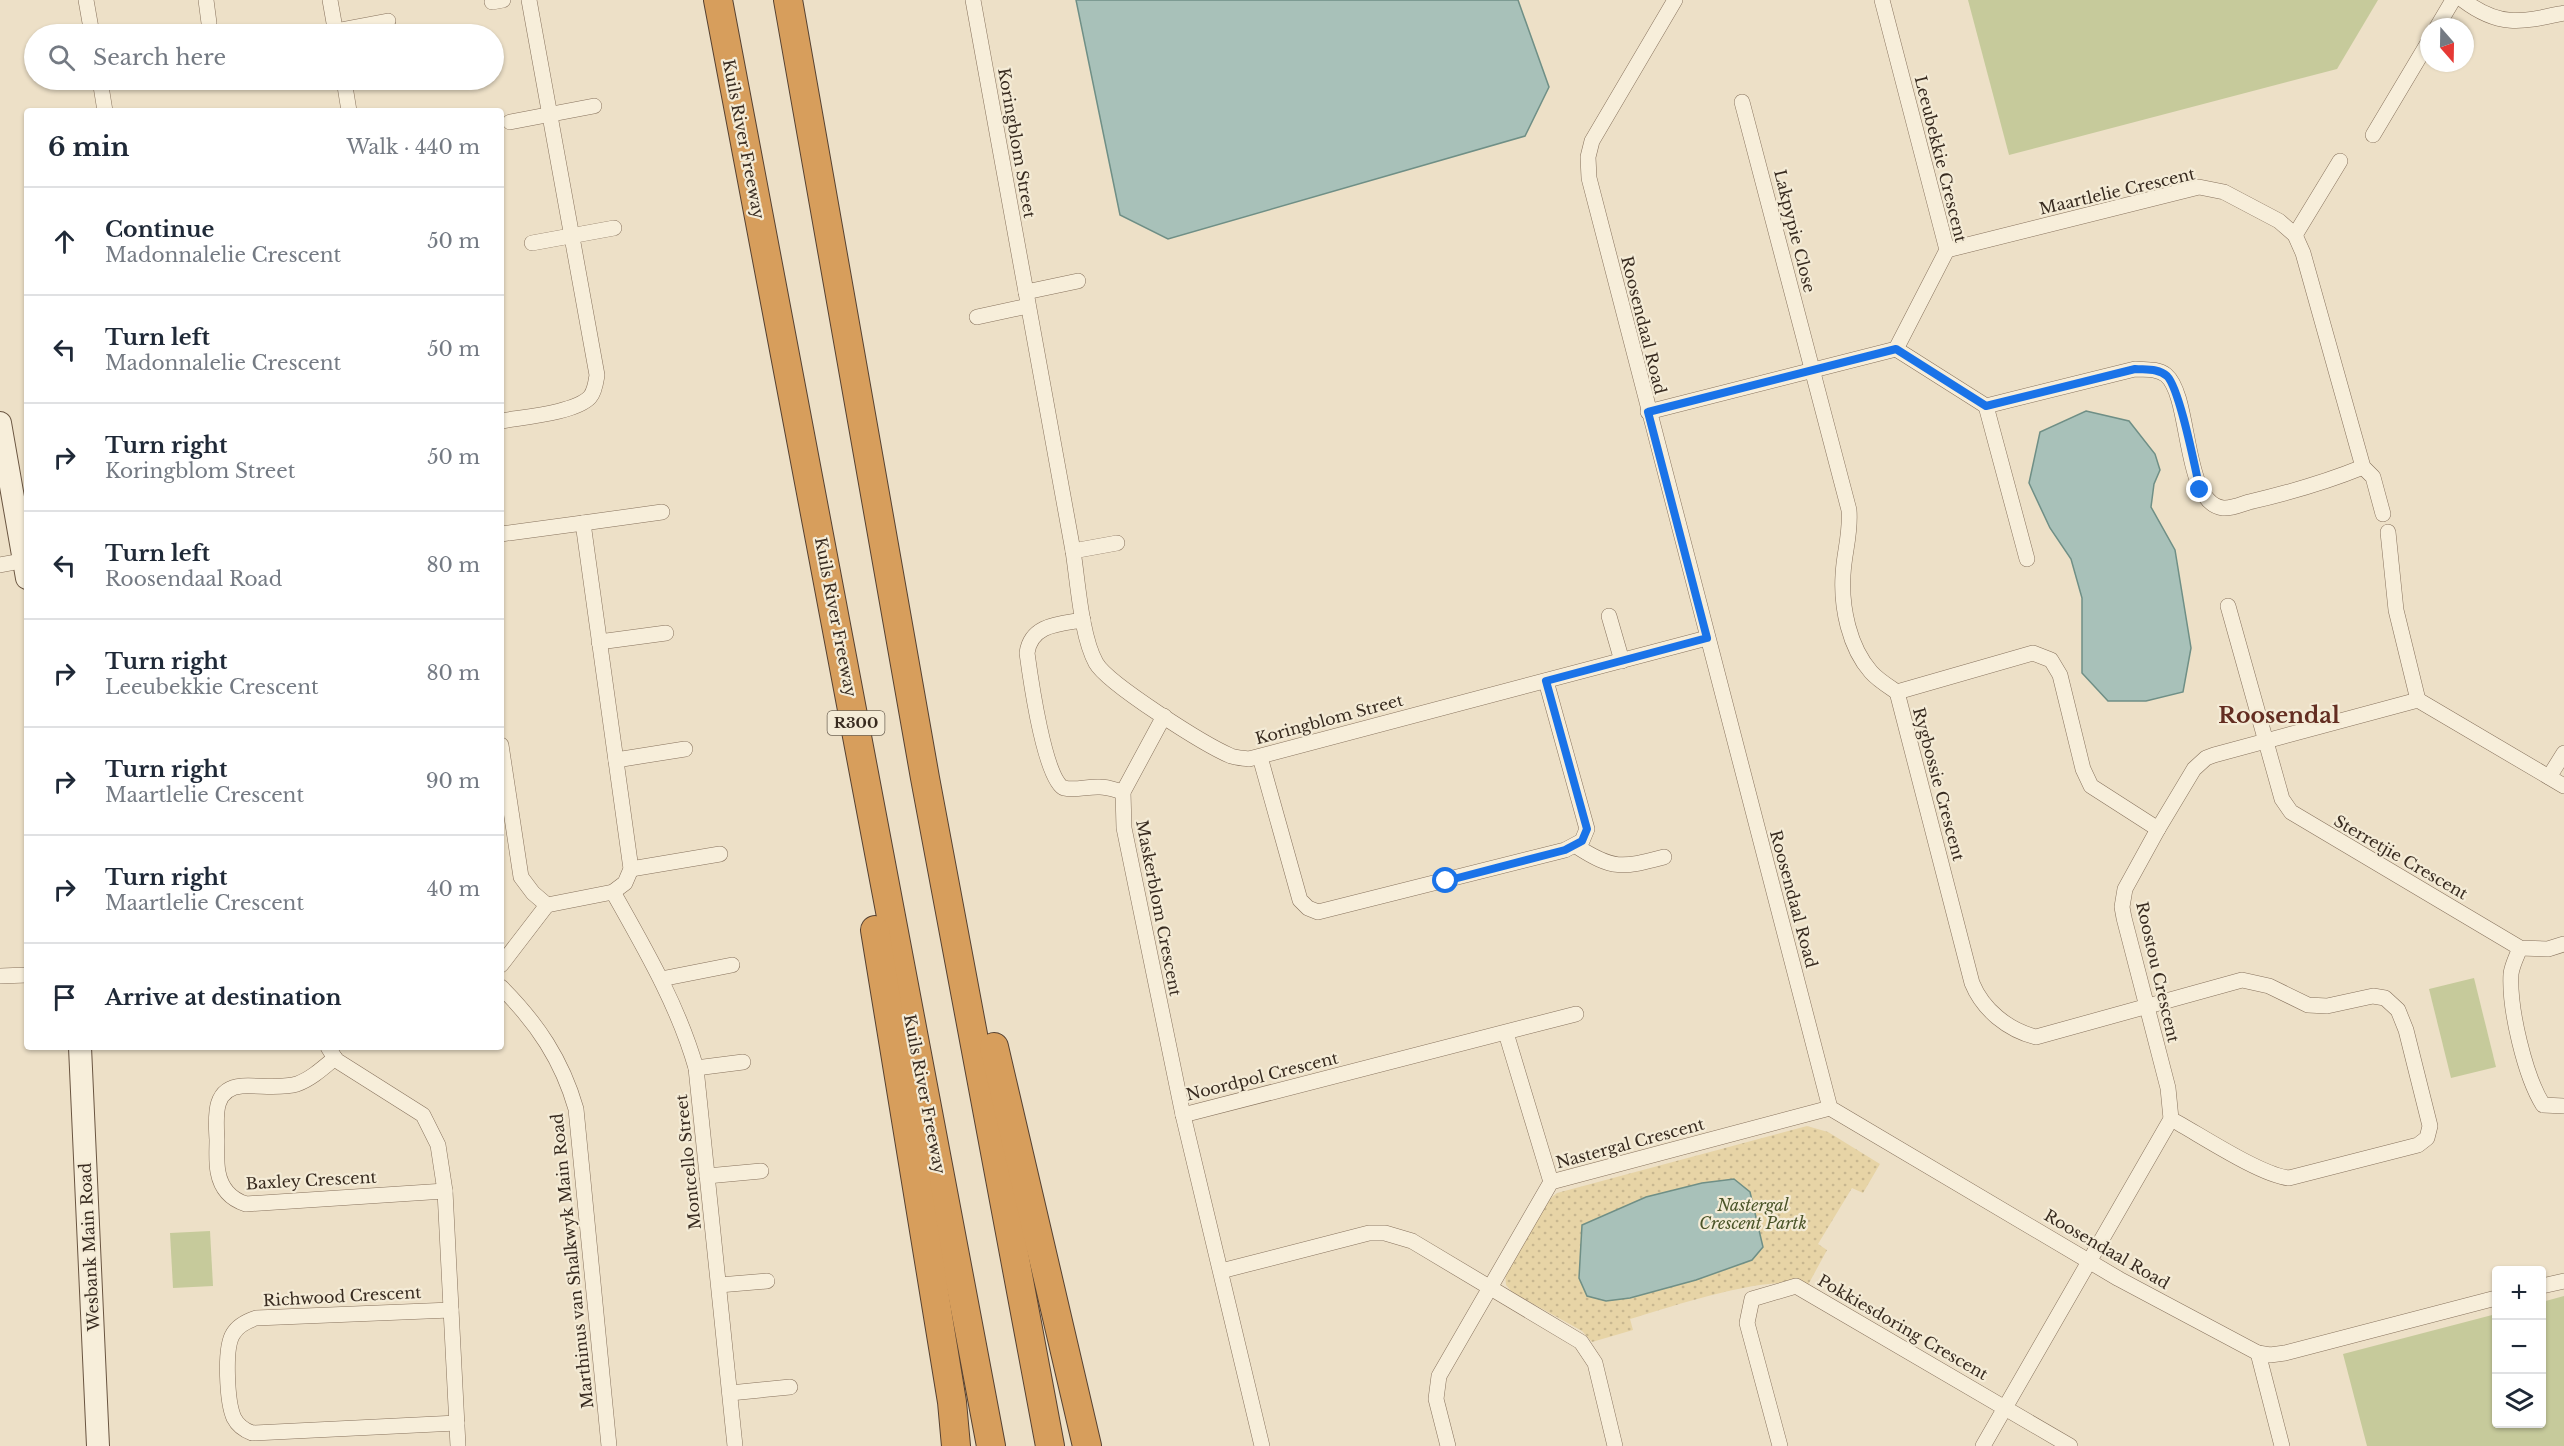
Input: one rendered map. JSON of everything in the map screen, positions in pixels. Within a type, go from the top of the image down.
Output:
[{"type":"highway","name":"Kuils River Freeway","points":[[718,0],[991,1446]]},
{"type":"highway","points":[[788,0],[925,778],[1050,1446]]},
{"type":"highway","points":[[925,778],[959,883],[1015,1141],[1087,1446]]},
{"type":"highway","points":[[879,846],[873,917],[952,1402],[956,1446]]},
{"type":"street","points":[[86,0],[90,24]]},
{"type":"street","points":[[206,0],[209,23]]},
{"type":"street","points":[[330,0],[334,24]]},
{"type":"street","points":[[504,420],[571,407],[584,402],[593,395],[597,375],[529,0]]},
{"type":"street","name":"Koringblom Street","points":[[973,0],[1073,551],[1083,620],[1091,651],[1100,669],[1117,684],[1164,716],[1229,755],[1238,758],[1260,757],[1707,638]]},
{"type":"street","name":"Roosendaal Road","points":[[1675,0],[1592,141],[1588,158],[1589,178],[1594,205],[1830,1108],[2090,1262],[2258,1353],[2270,1355],[2285,1353],[2492,1299]]},
{"type":"street","name":"Leeubekkie Crescent","points":[[1882,0],[1947,250],[1896,349]]},
{"type":"street","points":[[2442,18],[2453,0]]},
{"type":"street","points":[[2463,0],[2480,13],[2506,22],[2529,22],[2564,13]]},
{"type":"street","points":[[375,24],[388,21]]},
{"type":"street","points":[[2373,135],[2420,56]]},
{"type":"street","points":[[102,90],[105,108]]},
{"type":"street","points":[[346,90],[349,108]]},
{"type":"street","name":"Lakpypie Close","points":[[1742,102],[1849,510],[1850,535],[1843,583],[1844,608],[1851,634],[1863,661],[1873,674],[1897,692]]},
{"type":"street","points":[[510,122],[594,106]]},
{"type":"street","points":[[2340,161],[2295,235],[2303,253],[2363,467],[2373,477],[2383,514]]},
{"type":"street","name":"Maartlelie Crescent","points":[[1947,250],[2199,188],[2224,192],[2279,221],[2295,235]]},
{"type":"street","points":[[532,243],[614,228]]},
{"type":"street","points":[[976,317],[1078,281]]},
{"type":"street","points":[[1648,412],[1896,349],[1986,406],[2027,559]]},
{"type":"street","points":[[1986,406],[2135,369],[2156,370],[2167,376],[2176,394],[2200,490],[2210,503],[2224,508],[2293,492],[2363,467]]},
{"type":"street","points":[[0,423],[24,555]]},
{"type":"street","points":[[504,534],[662,512]]},
{"type":"street","points":[[504,961],[547,905],[613,892],[626,883],[631,869],[583,523]]},
{"type":"street","points":[[2388,532],[2396,610],[2418,700],[2564,786]]},
{"type":"street","points":[[1073,551],[1117,543]]},
{"type":"street","points":[[0,565],[24,566]]},
{"type":"street","name":"Sterretjie Crescent","points":[[2228,606],[2282,799],[2291,812],[2520,948],[2548,949],[2564,944]]},
{"type":"street","points":[[1609,616],[1622,661]]},
{"type":"street","points":[[1083,620],[1047,627],[1035,634],[1028,646],[1027,653],[1042,739],[1054,780],[1059,786],[1067,789],[1100,787],[1123,792]]},
{"type":"street","points":[[599,642],[666,633]]},
{"type":"street","name":"Rygbossie Crescent","points":[[2158,829],[2091,786],[2083,769],[2060,675],[2051,660],[2033,653],[1897,692],[1972,983],[1984,1005],[2007,1024],[2036,1037],[2242,980],[2269,986],[2308,1005],[2327,1006],[2373,996],[2385,998],[2398,1010],[2406,1030],[2430,1126],[2427,1138],[2418,1145],[2289,1178],[2265,1171],[2171,1119]]},
{"type":"street","points":[[1260,757],[1300,900],[1308,908],[1318,912],[1576,846],[1582,841],[1587,829],[1546,681]]},
{"type":"street","name":"Roostou Crescent","points":[[2171,1119],[2168,1088],[2145,1007],[2124,918],[2122,896],[2158,829],[2199,763],[2214,756],[2418,700]]},
{"type":"street","name":"Maskerblom Crescent","points":[[1164,716],[1123,792],[1124,828],[1183,1114]]},
{"type":"street","points":[[616,760],[685,749]]},
{"type":"street","points":[[2549,777],[2564,753]]},
{"type":"street","points":[[504,765],[521,877],[533,893],[547,905]]},
{"type":"street","points":[[1576,846],[1598,861],[1619,866],[1635,865],[1664,857]]},
{"type":"street","points":[[631,869],[720,854]]},
{"type":"street","name":"Montcello Street","points":[[613,892],[661,979],[688,1040],[696,1068],[735,1446]]},
{"type":"street","points":[[2520,948],[2511,971],[2511,994],[2514,1015],[2534,1090],[2543,1105],[2564,1106]]},
{"type":"street","points":[[661,979],[732,965]]},
{"type":"street","points":[[0,976],[24,975]]},
{"type":"street","name":"Marthinus van Shalkwyk Main Road","points":[[504,990],[536,1024],[555,1053],[569,1085],[576,1109],[609,1446]]},
{"type":"street","name":"Noordpol Crescent","points":[[1262,1446],[1183,1114],[1576,1014]]},
{"type":"street","points":[[1506,1033],[1551,1182]]},
{"type":"street","name":"Wesbank Main Road","points":[[80,1050],[98,1446]]},
{"type":"street","points":[[331,1053],[423,1115],[438,1145],[445,1191],[458,1446]]},
{"type":"street","name":"Baxley Crescent","points":[[331,1053],[300,1083],[289,1086],[239,1086],[232,1088],[221,1097],[216,1111],[218,1173],[224,1189],[230,1196],[246,1204],[445,1191]]},
{"type":"street","points":[[696,1068],[743,1062]]},
{"type":"street","name":"Nastergal Crescent","points":[[1448,1446],[1436,1399],[1438,1376],[1551,1182],[1830,1108]]},
{"type":"street","points":[[1983,1446],[2171,1119]]},
{"type":"street","points":[[707,1176],[761,1171]]},
{"type":"street","points":[[1221,1271],[1369,1233],[1385,1233],[1412,1241],[1581,1342],[1595,1363],[1616,1446]]},
{"type":"street","points":[[719,1285],[767,1281]]},
{"type":"street","points":[[2546,1285],[2564,1281]]},
{"type":"street","name":"Pokkiesdoring Crescent","points":[[1780,1446],[1747,1323],[1752,1299],[1796,1286],[2006,1408]]},
{"type":"street","name":"Richwood Crescent","points":[[451,1310],[256,1318],[236,1329],[229,1340],[227,1353],[232,1414],[240,1428],[252,1433],[457,1423]]},
{"type":"street","points":[[2258,1353],[2282,1446]]},
{"type":"street","points":[[730,1393],[790,1387]]},
{"type":"street","points":[[2006,1408],[2070,1446]]},
{"type":"green space","points":[[1968,0],[2378,0],[2337,69],[2009,155]]},
{"type":"green space","points":[[2474,978],[2496,1067],[2451,1078],[2429,989]]},
{"type":"green space","points":[[210,1231],[213,1286],[173,1288],[170,1233]]},
{"type":"green space","points":[[2564,1296],[2564,1446],[2367,1446],[2343,1354],[2492,1315],[2492,1428],[2546,1428],[2546,1301]]},
{"type":"sand","name":"Nastergal Crescent Partk","points":[[1807,1126],[1828,1132],[1880,1164],[1863,1193],[1852,1188],[1818,1244],[1827,1250],[1808,1285],[1769,1284],[1720,1293],[1630,1319],[1633,1330],[1592,1342],[1582,1331],[1512,1292],[1506,1285],[1505,1272],[1547,1201],[1557,1193]]},
{"type":"water","points":[[1076,0],[1518,0],[1549,87],[1525,136],[1168,239],[1120,215]]},
{"type":"water","points":[[2086,411],[2129,421],[2155,454],[2160,470],[2154,484],[2151,507],[2175,550],[2191,648],[2183,692],[2146,701],[2108,701],[2082,673],[2082,598],[2071,559],[2050,528],[2029,483],[2040,432]]},
{"type":"water","points":[[1734,1179],[1750,1192],[1763,1247],[1752,1260],[1696,1280],[1630,1298],[1606,1301],[1587,1296],[1579,1278],[1582,1225],[1646,1197],[1702,1183]]},
{"type":"district","name":"Roosendal","points":[[2279,715]]},
{"type":"route","points":[[1446,881],[1565,850],[1575,847],[1582,841],[1587,829],[1546,681],[1707,638],[1648,412],[1896,349],[1986,406],[2135,369],[2156,370],[2167,376],[2176,394],[2200,490]]}]
